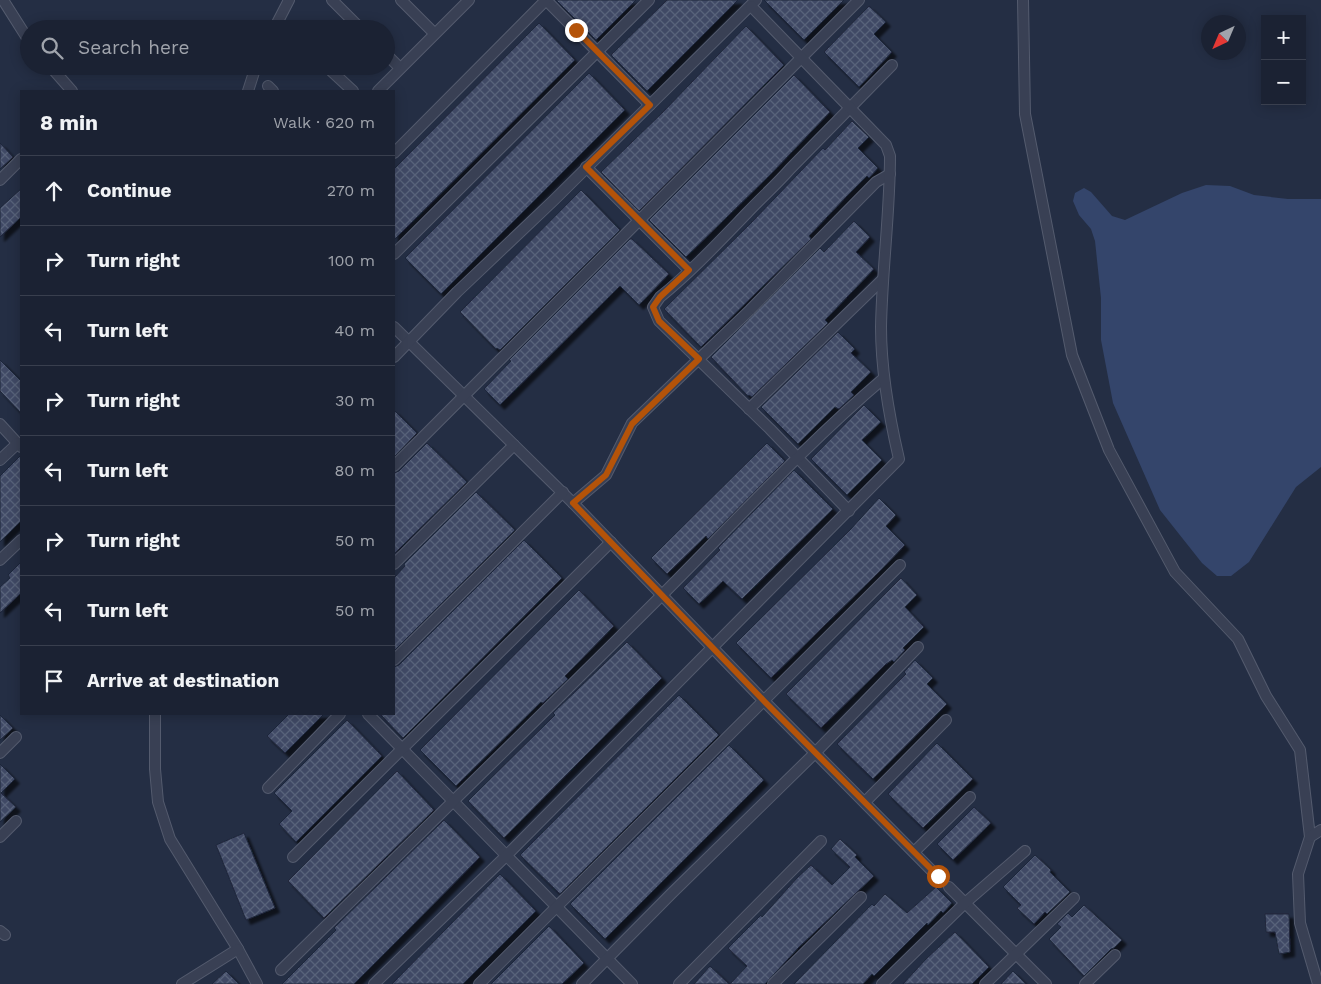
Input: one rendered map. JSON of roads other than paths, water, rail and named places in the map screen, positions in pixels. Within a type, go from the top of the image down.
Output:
[{"type":"street","points":[[4,0],[20,26]]},
{"type":"street","points":[[279,20],[289,0]]},
{"type":"street","points":[[332,0],[352,20]]},
{"type":"street","points":[[401,0],[434,33]]},
{"type":"street","points":[[395,73],[469,0]]},
{"type":"street","points":[[395,152],[546,0],[650,105]]},
{"type":"street","points":[[395,253],[650,0]]},
{"type":"street","points":[[395,465],[859,0]]},
{"type":"street","points":[[1023,0],[1025,114],[1072,355],[1110,450],[1175,572],[1238,639],[1266,696],[1300,750],[1310,837],[1298,874],[1300,923],[1318,984]]},
{"type":"street","points":[[374,984],[507,855],[899,459],[888,408],[881,328],[890,174],[890,156],[886,145],[801,58],[753,3],[395,356]]},
{"type":"street","points":[[395,63],[400,68]]},
{"type":"street","points":[[849,511],[749,408],[659,321],[653,307],[660,297],[770,192],[790,169],[892,65]]},
{"type":"street","points":[[58,75],[71,90]]},
{"type":"street","points":[[248,90],[253,75]]},
{"type":"street","points":[[336,75],[352,90]]},
{"type":"street","points":[[379,90],[393,75]]},
{"type":"street","points":[[0,180],[20,160]]},
{"type":"street","points":[[586,167],[689,270]]},
{"type":"street","points":[[573,503],[606,475],[632,424],[750,310],[876,182],[890,174]]},
{"type":"street","points":[[749,408],[884,279]]},
{"type":"street","points":[[395,328],[563,492],[764,701],[938,876]]},
{"type":"street","points":[[281,970],[798,457],[847,409],[884,378]]},
{"type":"street","points":[[0,424],[19,445],[0,460]]},
{"type":"street","points":[[395,563],[514,445]]},
{"type":"street","points":[[395,659],[563,492]]},
{"type":"street","points":[[0,560],[20,541]]},
{"type":"street","points":[[293,857],[611,542]]},
{"type":"street","points":[[479,984],[900,565]]},
{"type":"street","points":[[582,984],[815,753],[918,646]]},
{"type":"street","points":[[155,715],[155,769],[158,802],[170,839],[238,949],[257,984]]},
{"type":"street","points":[[268,788],[339,715]]},
{"type":"street","points":[[369,715],[632,984]]},
{"type":"street","points":[[865,802],[946,720]]},
{"type":"street","points":[[0,752],[16,737]]},
{"type":"street","points":[[914,852],[970,797]]},
{"type":"street","points":[[0,837],[16,821]]},
{"type":"street","points":[[1310,837],[1321,830]]},
{"type":"street","points":[[679,984],[821,841]]},
{"type":"street","points":[[882,984],[965,903],[1025,851]]},
{"type":"street","points":[[949,887],[1046,984]]},
{"type":"street","points":[[773,984],[861,898]]},
{"type":"street","points":[[985,984],[1074,898]]},
{"type":"street","points":[[182,984],[238,949]]},
{"type":"street","points":[[1085,984],[1115,955]]},
{"type":"water","points":[[1206,185],[1230,186],[1254,195],[1288,199],[1321,199],[1321,467],[1296,487],[1249,562],[1231,576],[1217,576],[1202,563],[1160,510],[1113,403],[1101,340],[1101,298],[1095,241],[1091,229],[1079,215],[1073,201],[1075,193],[1084,188],[1091,192],[1112,216],[1125,220],[1182,193]]}]
